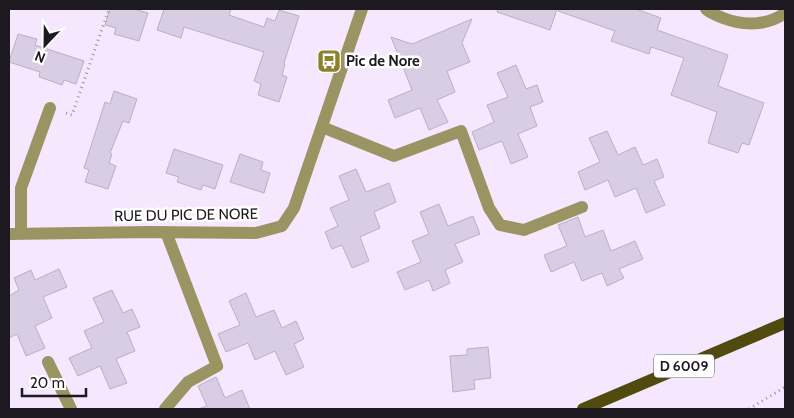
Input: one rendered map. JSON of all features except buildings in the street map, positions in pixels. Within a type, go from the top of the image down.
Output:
[{"type":"main road","name":"D 6009","points":[[583,409],[785,323]]},
{"type":"street","name":"RUE DU PIC DE NORE","points":[[15,234],[256,233],[282,226],[294,208],[362,9]]},
{"type":"street","points":[[706,9],[736,23],[758,24],[777,19],[785,13]]},
{"type":"street","points":[[15,234],[21,188],[50,108]]},
{"type":"street","points":[[322,127],[394,156],[461,131],[489,208],[500,225],[524,230],[582,207]]},
{"type":"street","points":[[165,409],[188,382],[217,366],[166,232]]},
{"type":"street","points":[[48,362],[71,409]]},
{"type":"path","points":[[50,108],[72,116],[109,9]]},
{"type":"path","points":[[749,409],[785,387]]},
{"type":"place","name":"Pic de Nore","points":[[329,61]]}]
